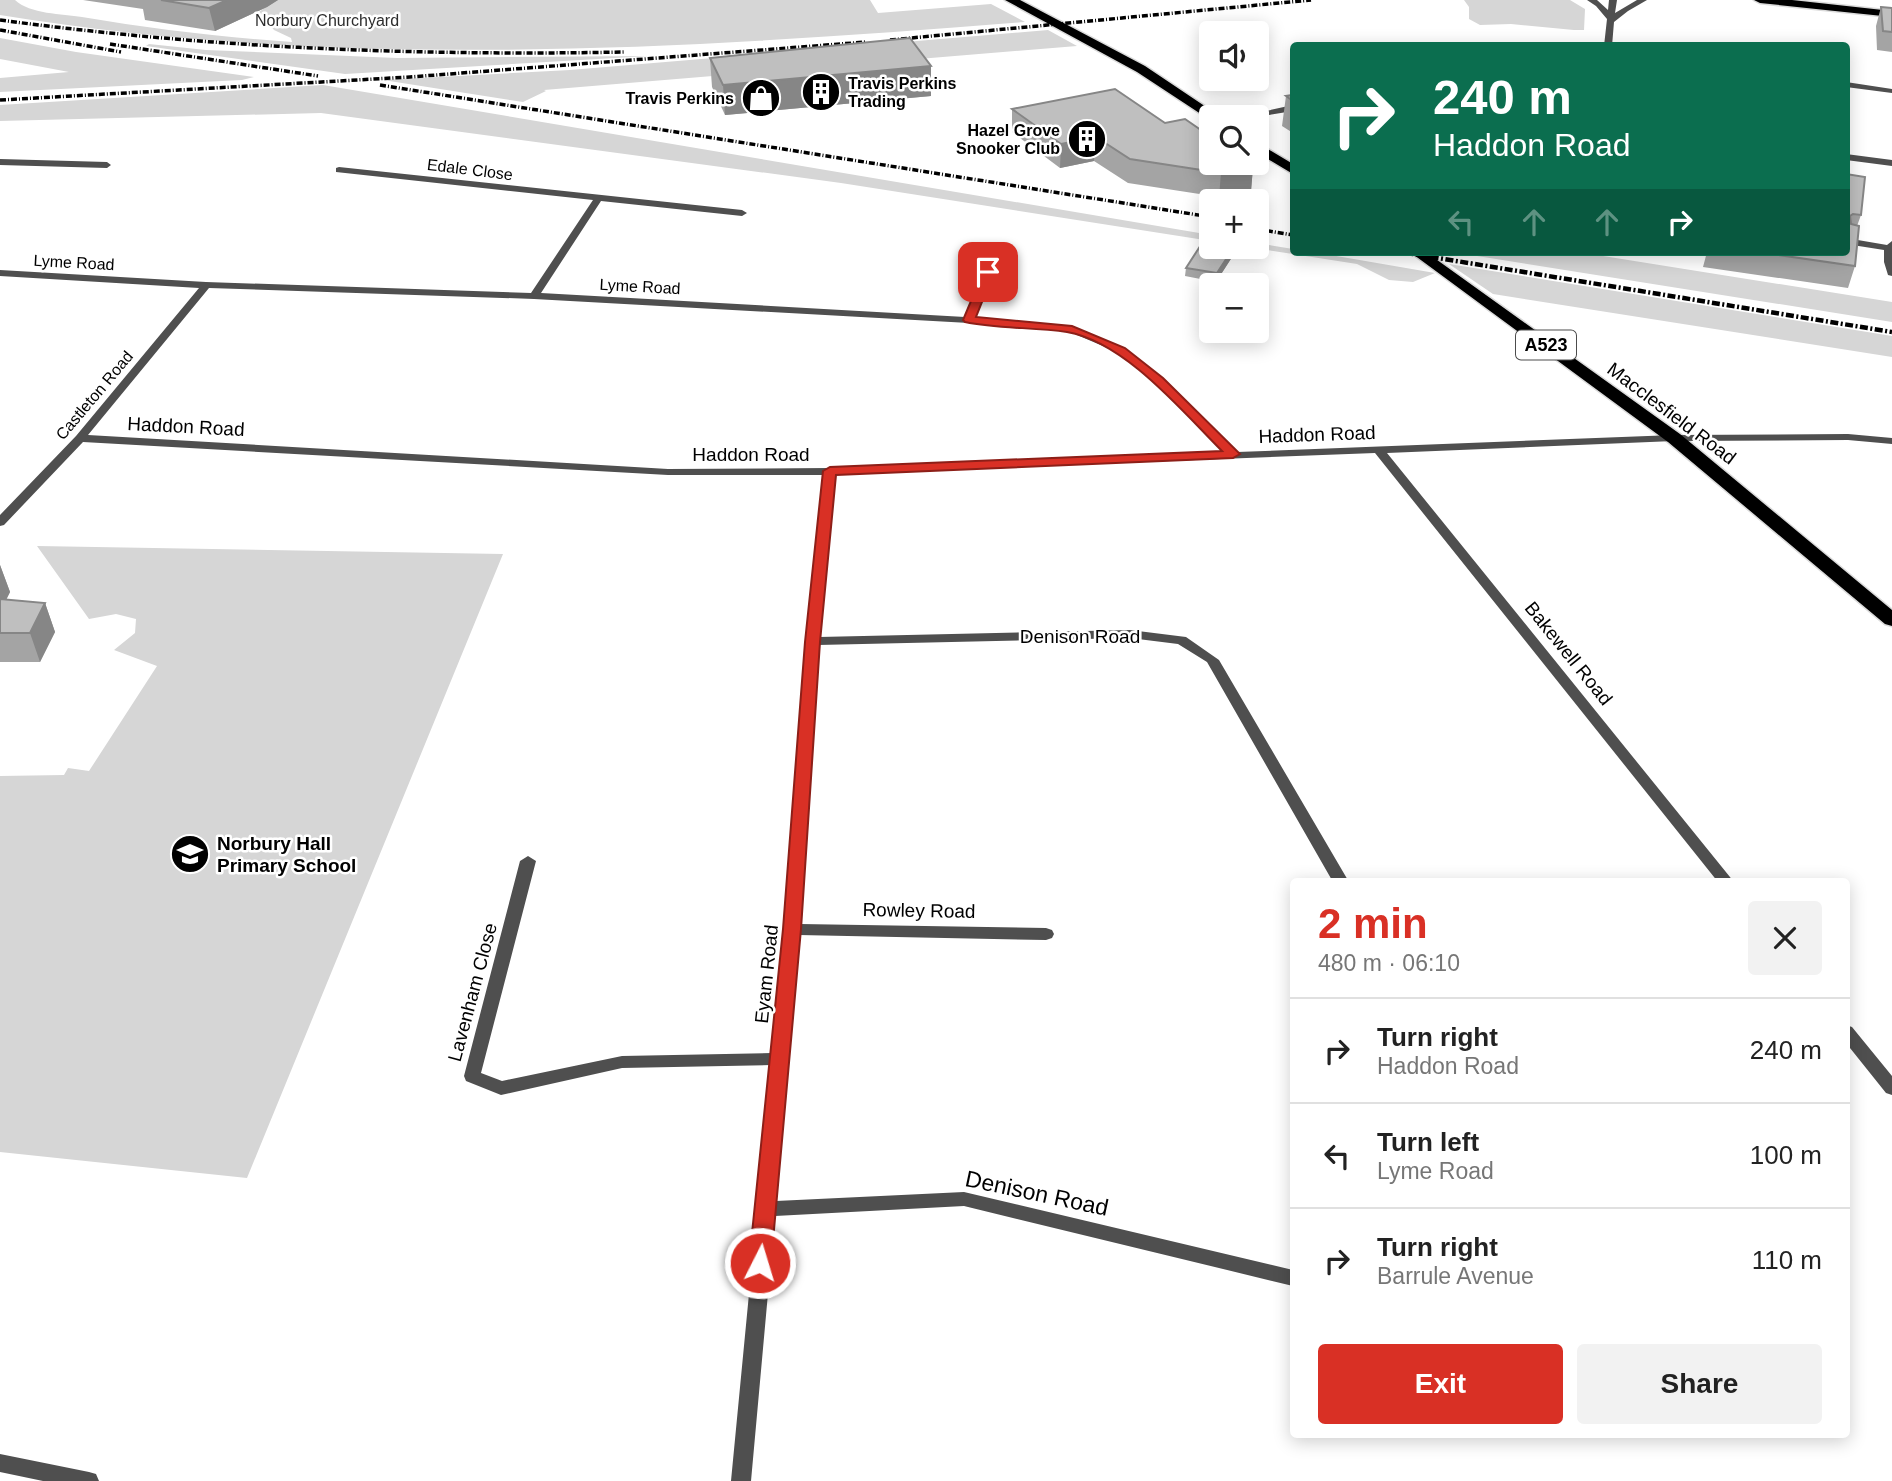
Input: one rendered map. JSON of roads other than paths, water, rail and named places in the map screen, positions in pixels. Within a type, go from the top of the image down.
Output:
[{"type":"highway","points":[[1011,0],[1141,69],[1199,107]]},
{"type":"highway","points":[[1760,0],[1892,15]]},
{"type":"highway","points":[[1269,154],[1290,168]]},
{"type":"highway","name":"Macclesfield Road","points":[[1423,256],[1674,438],[1892,620]]},
{"type":"street","points":[[1591,0],[1599,4],[1612,20]]},
{"type":"street","points":[[1609,42],[1613,0]]},
{"type":"street","points":[[1612,20],[1640,0]]},
{"type":"street","points":[[1850,85],[1892,91]]},
{"type":"street","points":[[1269,112],[1290,109]]},
{"type":"street","points":[[1850,158],[1892,163]]},
{"type":"street","points":[[0,162],[107,164]]},
{"type":"street","name":"Edale Close","points":[[339,170],[742,213]]},
{"type":"street","points":[[534,296],[598,199]]},
{"type":"street","points":[[1850,241],[1890,246],[1892,273]]},
{"type":"street","points":[[969,320],[997,249]]},
{"type":"street","name":"Lyme Road","points":[[0,274],[206,285],[534,296],[969,320],[1072,329],[1121,350],[1158,380],[1233,454]]},
{"type":"street","name":"Castleton Road","points":[[0,522],[80,438],[206,285]]},
{"type":"street","name":"Haddon Road","points":[[80,438],[668,472],[830,471],[1674,438],[1848,437],[1892,441]]},
{"type":"street","name":"Bakewell Road","points":[[1379,450],[1723,878]]},
{"type":"street","name":"Eyam Road","points":[[741,1481],[792,929],[812,642],[830,471]]},
{"type":"street","name":"Denison Road","points":[[812,642],[1130,634],[1181,640],[1212,660],[1339,878]]},
{"type":"street","name":"Lavenham Close","points":[[528,861],[472,1076],[501,1088],[622,1062],[779,1059]]},
{"type":"street","name":"Rowley Road","points":[[792,929],[1046,934]]},
{"type":"street","points":[[1850,1036],[1892,1088]]},
{"type":"street","name":"Denison Road","points":[[765,1209],[964,1199],[1290,1277]]},
{"type":"street","points":[[0,1463],[89,1481]]},
{"type":"railway","points":[[890,40],[1311,0]]},
{"type":"railway","points":[[0,20],[78,30],[312,48],[468,53],[625,52]]},
{"type":"railway","points":[[0,30],[121,52]]},
{"type":"railway","points":[[0,100],[410,77],[866,42]]},
{"type":"railway","points":[[110,44],[318,76]]},
{"type":"railway","points":[[380,85],[1199,215]]},
{"type":"railway","points":[[1269,231],[1290,235]]},
{"type":"railway","points":[[1426,256],[1892,332]]},
{"type":"place","name":"Travis Perkins Trading","points":[[821,92]]},
{"type":"place","name":"Travis Perkins","points":[[761,98]]},
{"type":"place","name":"Hazel Grove Snooker Club","points":[[1087,139]]},
{"type":"place","name":"Norbury Hall Primary School","points":[[190,854]]},
{"type":"park label","name":"Norbury Churchyard","points":[[327,20]]}]
